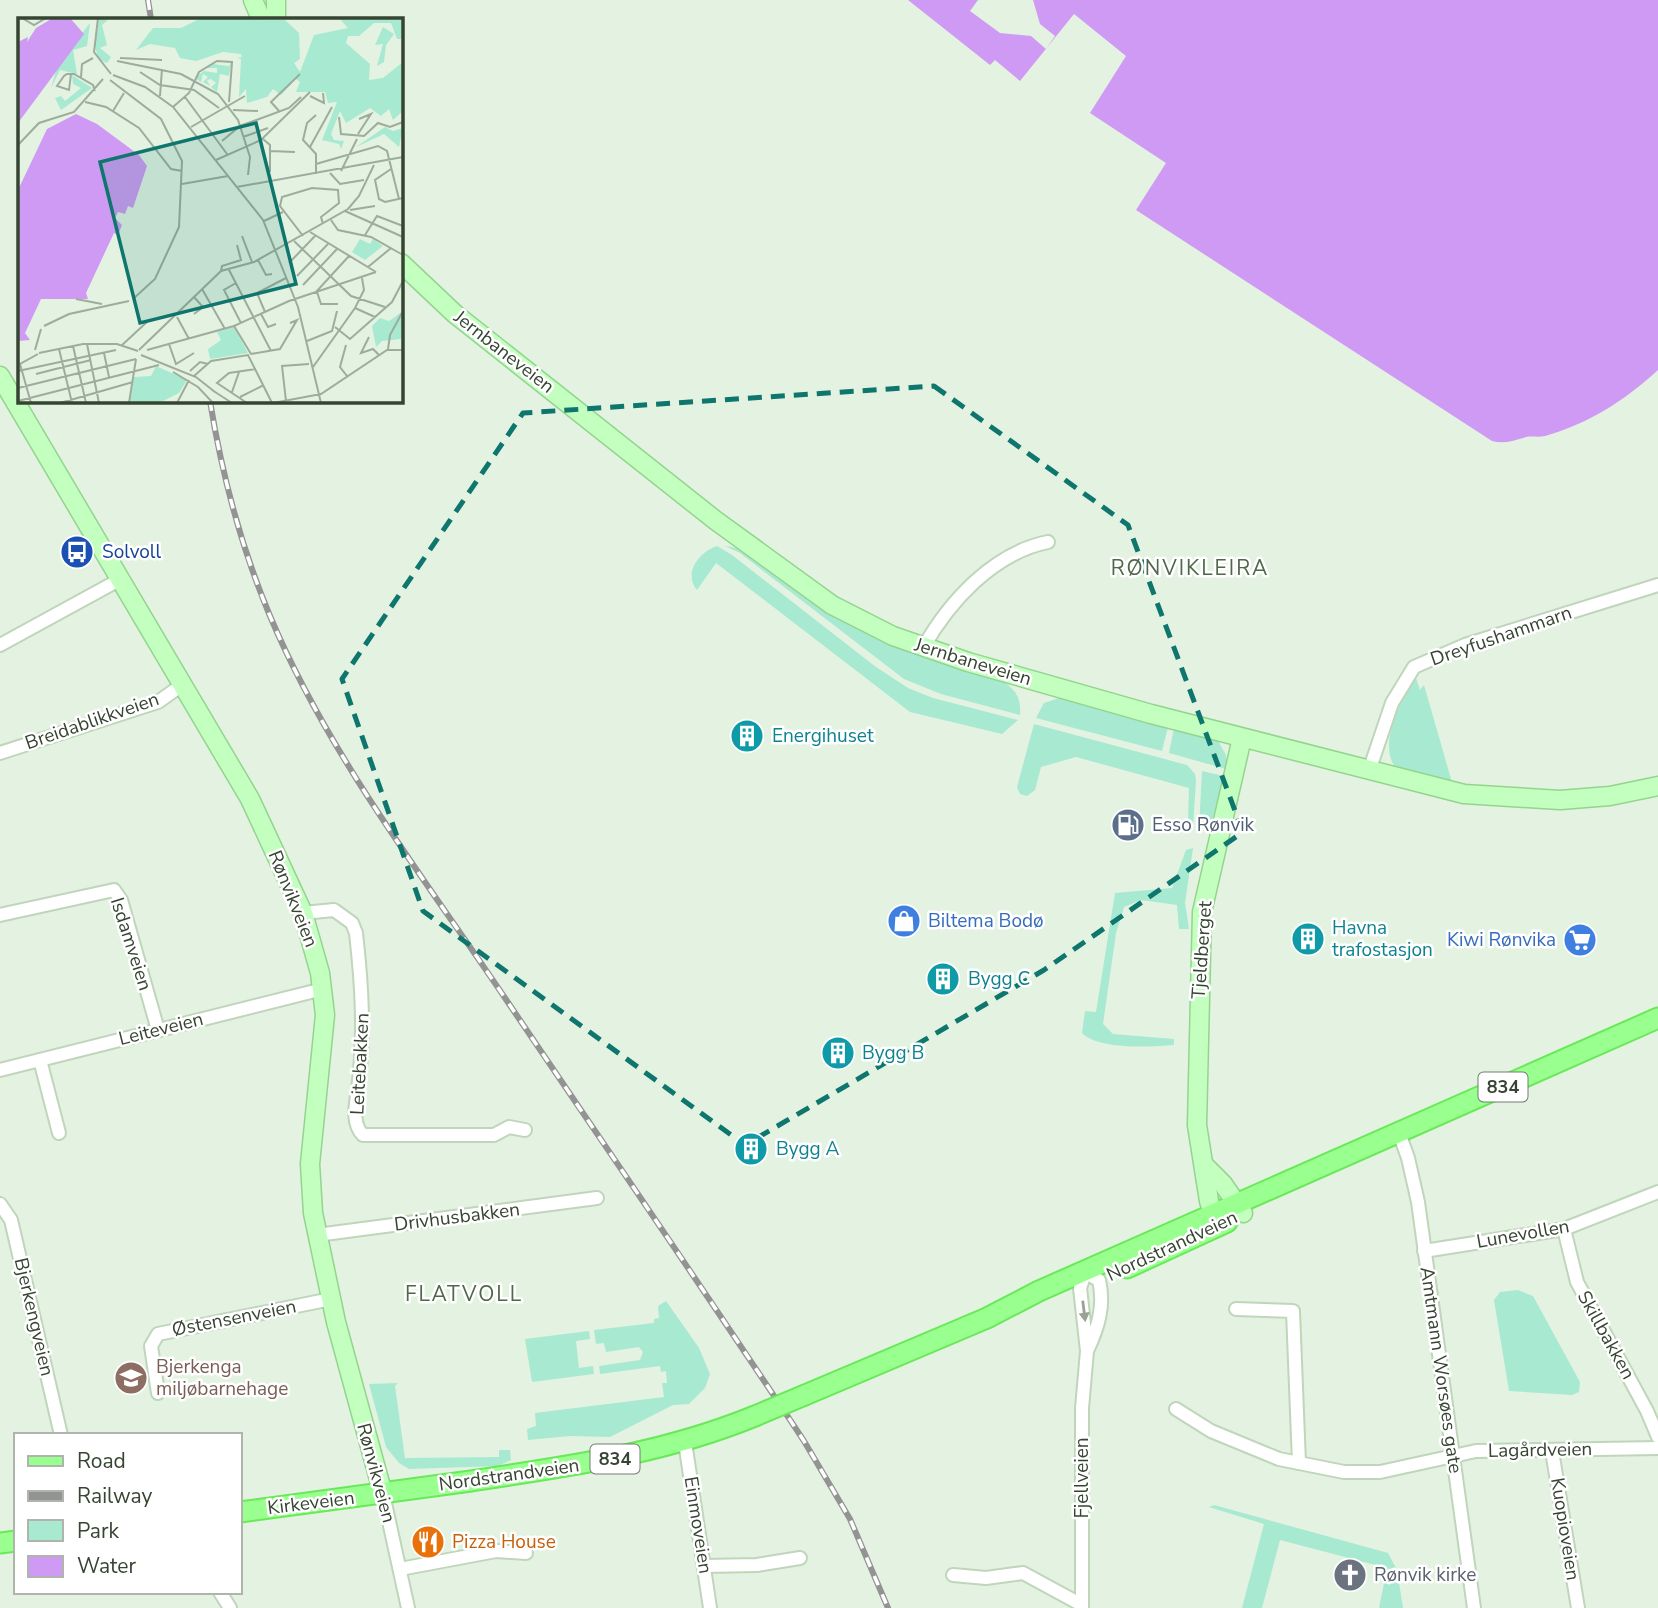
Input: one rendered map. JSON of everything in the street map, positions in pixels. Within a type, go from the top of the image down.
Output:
[{"type":"main road","name":"Nordstrandveien","points":[[383,1494],[593,1462],[685,1442],[755,1416],[988,1318],[1088,1280],[1347,1156],[1658,1018]]},
{"type":"main road","name":"Kirkeveien","points":[[242,1512],[383,1494]]},
{"type":"street","points":[[253,0],[261,18]]},
{"type":"street","points":[[276,0],[276,18]]},
{"type":"street","name":"Jernbaneveien","points":[[402,264],[455,314],[781,570],[832,605],[923,648],[1242,738],[1464,794],[1511,799],[1610,796],[1658,786]]},
{"type":"street","name":"Rønvikveien","points":[[0,376],[16,395]]},
{"type":"street","name":"Rønvikveien","points":[[20,402],[119,580],[250,799],[303,913],[323,989],[325,1035],[310,1164],[317,1235],[331,1299],[383,1494],[408,1608]]},
{"type":"street","points":[[923,648],[950,606],[988,572],[1028,546],[1048,541]]},
{"type":"street","points":[[0,645],[119,580]]},
{"type":"street","name":"Dreyfushammarn","points":[[1369,771],[1392,703],[1414,667],[1465,645],[1658,585]]},
{"type":"street","name":"Breidablikkveien","points":[[0,753],[158,702],[182,685]]},
{"type":"street","name":"Tjeldberget","points":[[1215,1221],[1196,1102],[1202,912],[1242,738]]},
{"type":"street","name":"Isdamveien","points":[[0,915],[114,890],[121,900],[158,1030]]},
{"type":"street","name":"Leitebakken","points":[[303,913],[334,910],[352,923],[356,933],[363,1016],[355,1107],[357,1128],[363,1135],[494,1135],[509,1127],[525,1130]]},
{"type":"street","name":"Leiteveien","points":[[0,1070],[323,989]]},
{"type":"street","points":[[40,1060],[59,1133]]},
{"type":"street","name":"Amtmann Worsøes gate","points":[[1399,1133],[1408,1158],[1424,1251],[1474,1608]]},
{"type":"street","points":[[1205,1166],[1240,1208]]},
{"type":"street","name":"Lunevollen","points":[[1424,1251],[1564,1229],[1658,1192]]},
{"type":"street","name":"Drivhusbakken","points":[[317,1235],[597,1198]]},
{"type":"street","name":"Bjerkengveien","points":[[0,1204],[11,1220],[61,1433]]},
{"type":"street","name":"Skillbakken","points":[[1564,1229],[1577,1282],[1647,1410],[1658,1437]]},
{"type":"street","name":"Fjellveien","points":[[953,1575],[986,1578],[1023,1573],[1082,1607],[1082,1408],[1087,1351],[1088,1280]]},
{"type":"street","name":"Fjellveien","points":[[1087,1351],[1101,1312],[1088,1280]]},
{"type":"street","name":"Østensenveien","points":[[158,1393],[151,1346],[158,1334],[331,1299]]},
{"type":"street","points":[[1236,1309],[1293,1311],[1299,1463]]},
{"type":"street","name":"Lagårdveien","points":[[1175,1409],[1231,1440],[1299,1463],[1344,1472],[1380,1472],[1453,1454],[1658,1448]]},
{"type":"street","name":"Einmoveien","points":[[685,1442],[710,1608]]},
{"type":"street","name":"Kuopioveien","points":[[1552,1451],[1577,1608]]},
{"type":"street","points":[[400,1569],[496,1551],[527,1553]]},
{"type":"street","points":[[704,1566],[757,1565],[800,1558]]},
{"type":"highlighted area","points":[[934,386],[1128,525],[1243,832],[1044,970],[745,1145],[423,911],[342,679],[523,413]]},
{"type":"green space","points":[[717,546],[876,667],[908,688],[933,698],[1018,720],[1002,734],[910,712],[716,563],[697,590],[693,583],[692,570],[704,553]]},
{"type":"green space","points":[[725,546],[744,552],[829,613],[877,637],[952,666],[1004,682],[1017,696],[1020,715],[941,694],[904,679],[740,553]]},
{"type":"green space","points":[[1416,678],[1420,690],[1424,685],[1453,786],[1395,767],[1390,757],[1390,734],[1394,721]]},
{"type":"green space","points":[[1062,697],[1168,727],[1162,751],[1036,718],[1044,703]]},
{"type":"green space","points":[[1034,724],[1187,765],[1195,774],[1196,781],[1193,826],[1188,820],[1189,788],[1076,757],[1041,767],[1035,790],[1027,796],[1020,794],[1017,787]]},
{"type":"green space","points":[[1174,728],[1218,741],[1226,755],[1226,769],[1169,753]]},
{"type":"green space","points":[[1202,771],[1224,776],[1211,824],[1199,829]]},
{"type":"green space","points":[[1193,848],[1185,903],[1189,929],[1179,929],[1177,905],[1141,900],[1124,907],[1116,933],[1103,1024],[1113,1034],[1174,1039],[1174,1045],[1113,1045],[1090,1038],[1082,1033],[1085,1011],[1096,1012],[1115,893],[1172,888],[1186,850]]},
{"type":"green space","points":[[1518,1290],[1533,1296],[1580,1382],[1579,1392],[1572,1395],[1509,1391],[1494,1300],[1500,1292]]},
{"type":"green space","points":[[666,1301],[699,1348],[710,1374],[705,1388],[689,1404],[673,1405],[610,1437],[570,1436],[528,1440],[527,1429],[536,1426],[535,1413],[664,1397],[662,1383],[667,1383],[666,1371],[661,1372],[660,1366],[600,1374],[599,1366],[640,1360],[643,1352],[639,1347],[606,1352],[604,1343],[596,1344],[594,1330],[654,1323],[654,1319],[659,1318],[658,1306]]},
{"type":"green space","points":[[589,1331],[590,1339],[576,1341],[579,1368],[593,1366],[594,1374],[532,1382],[525,1339]]},
{"type":"green space","points":[[398,1383],[395,1386],[405,1458],[499,1457],[499,1450],[510,1450],[511,1460],[498,1466],[409,1469],[399,1463],[386,1447],[369,1384]]},
{"type":"green space","points":[[1214,1505],[1388,1553],[1397,1570],[1403,1608],[1379,1608],[1387,1568],[1280,1540],[1262,1608],[1242,1608],[1264,1524],[1209,1507]]},
{"type":"water","points":[[908,0],[1658,0],[1658,370],[1619,401],[1577,425],[1542,437],[1492,441],[1136,210],[1166,163],[1090,113],[1126,56],[1074,14],[1020,81],[995,60],[990,65]]},
{"type":"pier","points":[[978,0],[1033,0],[1040,24],[1055,36],[1046,49],[1031,36],[1000,33],[970,11]]},
{"type":"railway","points":[[148,0],[151,18]]},
{"type":"railway","points":[[210,402],[220,456],[250,564],[293,667],[320,717],[378,813],[804,1441],[850,1519],[888,1608]]},
{"type":"place","name":"Solvoll","points":[[77,552]]},
{"type":"place","name":"Energihuset","points":[[747,736]]},
{"type":"place","name":"Esso Rønvik","points":[[1128,825]]},
{"type":"place","name":"Biltema Bodø","points":[[904,921]]},
{"type":"place","name":"Havna trafostasjon","points":[[1308,939]]},
{"type":"place","name":"Kiwi Rønvika","points":[[1580,940]]},
{"type":"place","name":"Bygg C","points":[[943,979]]},
{"type":"place","name":"Bygg B","points":[[838,1053]]},
{"type":"place","name":"Bygg A","points":[[751,1149]]},
{"type":"place","name":"Bjerkenga miljøbarnehage","points":[[131,1378]]},
{"type":"place","name":"Pizza House","points":[[428,1542]]},
{"type":"place","name":"Rønvik kirke","points":[[1350,1575]]},
{"type":"district","name":"RØNVIKLEIRA","points":[[1190,568]]},
{"type":"district","name":"FLATVOLL","points":[[464,1294]]}]
